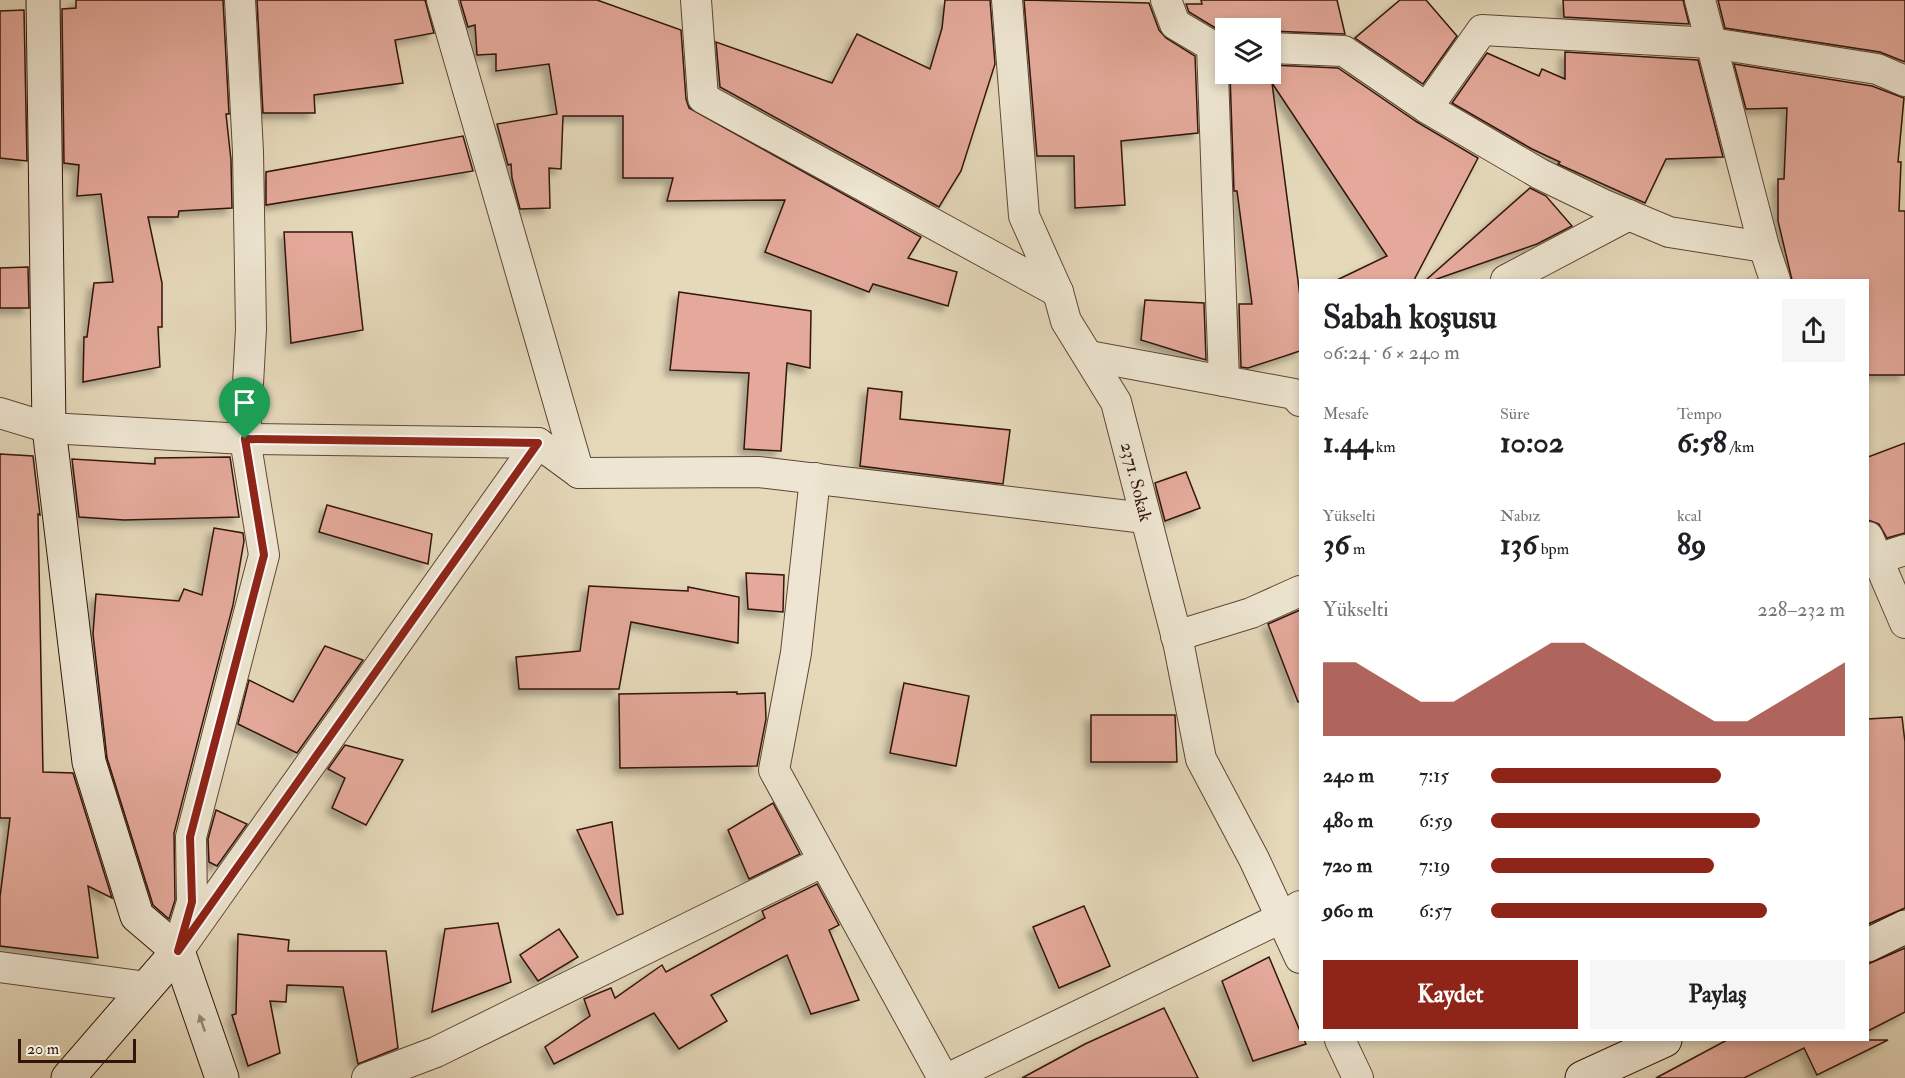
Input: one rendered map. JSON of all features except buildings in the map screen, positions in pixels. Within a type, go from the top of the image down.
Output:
[{"type":"street","points":[[43,0],[49,428],[89,762],[137,916],[178,951],[222,1078]]},
{"type":"street","points":[[178,951],[192,902],[190,837],[264,555],[245,439],[251,329],[248,152],[240,0]]},
{"type":"street","points":[[442,0],[579,474]]},
{"type":"street","points":[[696,0],[703,98],[1058,292]]},
{"type":"street","name":"2371. Sokak","points":[[1007,0],[1024,216],[1058,292],[1066,321],[1116,402],[1176,636],[1201,759],[1291,912],[1299,953]]},
{"type":"street","points":[[1166,0],[1174,24],[1215,44]]},
{"type":"street","points":[[1700,0],[1764,247],[1775,279]]},
{"type":"street","points":[[1427,108],[1482,30],[1712,43],[1877,69],[1905,81]]},
{"type":"street","points":[[1281,48],[1344,51],[1427,108],[1540,174],[1669,232],[1764,247]]},
{"type":"street","points":[[1220,84],[1224,381]]},
{"type":"street","points":[[1508,279],[1629,215]]},
{"type":"street","points":[[1089,356],[1298,395]]},
{"type":"street","points":[[0,412],[49,428],[245,439],[538,443],[579,474],[758,472],[1145,518]]},
{"type":"street","points":[[68,1078],[178,951],[538,443]]},
{"type":"street","points":[[816,478],[796,653],[774,770],[943,1078]]},
{"type":"street","points":[[1905,550],[1870,552],[1905,623]]},
{"type":"street","points":[[1176,636],[1251,613],[1299,591]]},
{"type":"street","points":[[368,1078],[436,1052],[824,861]]},
{"type":"street","points":[[949,1078],[1291,912]]},
{"type":"street","points":[[1869,945],[1905,927]]},
{"type":"street","points":[[0,967],[147,987]]},
{"type":"street","points":[[1340,1041],[1358,1078]]},
{"type":"street","points":[[1582,1078],[1663,1041]]},
{"type":"route","points":[[245,439],[538,443],[178,951],[192,902],[190,837],[264,555],[245,439]]}]
